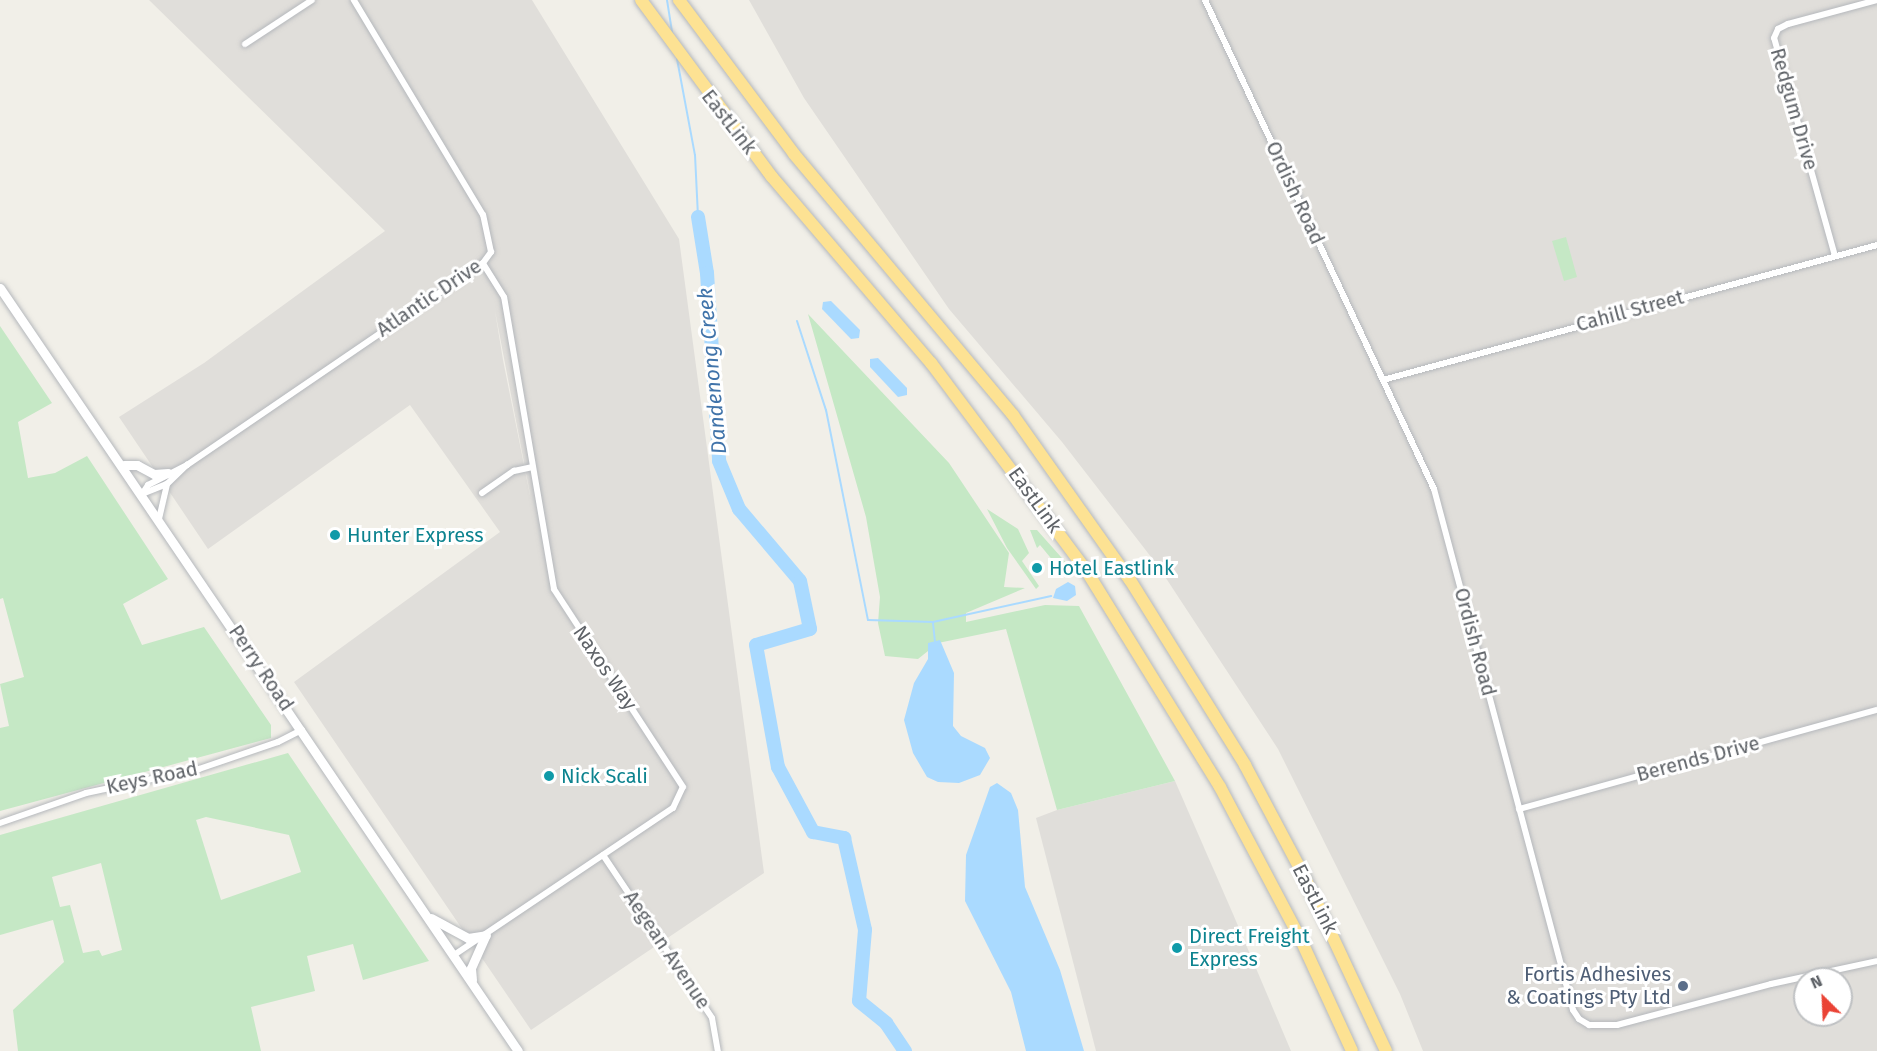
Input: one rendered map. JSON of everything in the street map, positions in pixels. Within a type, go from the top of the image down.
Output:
[{"type":"highway","name":"EastLink","points":[[641,0],[772,177],[931,363],[1086,570],[1226,796],[1301,940],[1352,1051]]},
{"type":"highway","name":"EastLink","points":[[679,0],[764,115],[1013,415],[1149,609],[1245,765],[1305,878],[1386,1051]]},
{"type":"main road","name":"Perry Road","points":[[0,288],[124,465],[518,1051]]},
{"type":"main road","points":[[124,465],[137,465],[154,474],[168,473]]},
{"type":"main road","points":[[428,916],[468,938],[486,935]]},
{"type":"main road","points":[[472,983],[471,968],[486,935]]},
{"type":"street","points":[[245,44],[312,0]]},
{"type":"street","name":"Atlantic Drive","points":[[142,494],[167,484],[187,465],[483,263],[491,248],[488,224],[354,0]]},
{"type":"street","name":"Ordish Road","points":[[1204,0],[1434,489],[1573,1010],[1589,1025],[1617,1025],[1771,984],[1877,961]]},
{"type":"street","name":"Redgum Drive","points":[[1834,256],[1774,38],[1782,26],[1877,0]]},
{"type":"street","name":"Cahill Street","points":[[1383,380],[1877,244]]},
{"type":"street","name":"Naxos Way","points":[[454,955],[674,808],[683,787],[558,596],[550,572],[504,297],[483,263]]},
{"type":"street","name":"Atlantic Drive","points":[[142,494],[148,485],[187,465]]},
{"type":"street","points":[[482,493],[514,471],[533,467]]},
{"type":"street","points":[[159,519],[167,484]]},
{"type":"street","name":"Berends Drive","points":[[1519,809],[1877,710]]},
{"type":"street","name":"Keys Road","points":[[0,823],[86,793],[199,769],[278,742],[303,730]]},
{"type":"street","name":"Aegean Avenue","points":[[603,855],[712,1018],[718,1051]]},
{"type":"shaded area","points":[[149,0],[532,0],[679,239],[764,873],[531,1030],[294,682],[500,532],[410,405],[208,549],[119,417],[204,363],[385,231]],"holes":[[[495,311],[530,495],[503,360]]]},
{"type":"shaded area","points":[[749,0],[1877,0],[1877,1051],[1423,1051],[1400,994],[1278,749],[1158,566],[1062,442],[949,309],[804,98]]},
{"type":"shaded area","points":[[1175,781],[1291,1051],[1096,1051],[1036,818],[1057,810]]},
{"type":"green space","points":[[1566,237],[1577,277],[1564,281],[1552,241]]},
{"type":"green space","points":[[808,314],[949,463],[1009,553],[1004,587],[1025,588],[966,613],[966,622],[1045,605],[1079,606],[1175,781],[1057,810],[1006,629],[938,643],[918,659],[885,656],[878,623],[880,597],[866,517]]},
{"type":"green space","points":[[0,326],[52,403],[18,422],[28,478],[55,473],[87,456],[168,579],[123,604],[142,645],[204,627],[271,725],[271,738],[0,811],[0,728],[9,726],[0,684],[24,677],[3,598],[0,599]]},
{"type":"green space","points":[[987,509],[1018,529],[1029,553],[1022,561],[1039,586],[1036,589],[1007,548]]},
{"type":"green space","points":[[1030,530],[1037,530],[1069,566],[1063,565],[1061,573],[1056,574],[1059,568],[1040,545],[1037,548]]},
{"type":"green space","points":[[288,753],[429,961],[363,980],[353,944],[307,956],[315,991],[251,1007],[261,1051],[18,1051],[13,1010],[64,962],[53,920],[0,935],[0,835]],"holes":[[[206,817],[289,835],[301,872],[221,900],[196,820]],[[101,863],[122,950],[102,956],[99,950],[83,953],[70,905],[60,907],[52,877]]]},
{"type":"water","points":[[831,301],[860,330],[859,338],[851,339],[822,309],[823,302]]},
{"type":"water","points":[[878,358],[907,388],[907,395],[898,397],[870,367],[870,359]]},
{"type":"water","points":[[1068,582],[1075,586],[1076,595],[1067,601],[1053,598],[1056,589]]},
{"type":"water","points":[[940,640],[954,673],[953,726],[961,736],[985,748],[990,758],[980,775],[959,783],[938,782],[927,777],[913,753],[904,720],[914,683],[928,659],[928,643]]},
{"type":"water","points":[[997,783],[1011,793],[1018,810],[1025,887],[1060,970],[1084,1051],[1026,1051],[1011,992],[965,901],[966,855],[990,787]]},
{"type":"waterway","name":"Dandenong Creek","points":[[667,0],[673,36]]},
{"type":"waterway","name":"Dandenong Creek","points":[[677,59],[695,155],[698,217]]},
{"type":"waterway","name":"Dandenong Creek","points":[[698,217],[707,273],[719,461],[739,509],[800,581],[810,629],[756,645],[778,767],[813,832],[844,838],[865,930],[859,1001],[886,1023],[905,1051]]},
{"type":"waterway","points":[[797,321],[826,410],[868,620],[933,622],[1051,596]]},
{"type":"waterway","points":[[933,623],[935,641]]},
{"type":"place","name":"Hunter Express","points":[[335,535]]},
{"type":"place","name":"Hotel Eastlink","points":[[1037,568]]},
{"type":"place","name":"Nick Scali","points":[[549,776]]},
{"type":"place","name":"Direct Freight Express","points":[[1177,948]]},
{"type":"place","name":"Fortis Adhesives & Coatings Pty Ltd","points":[[1683,986]]}]
